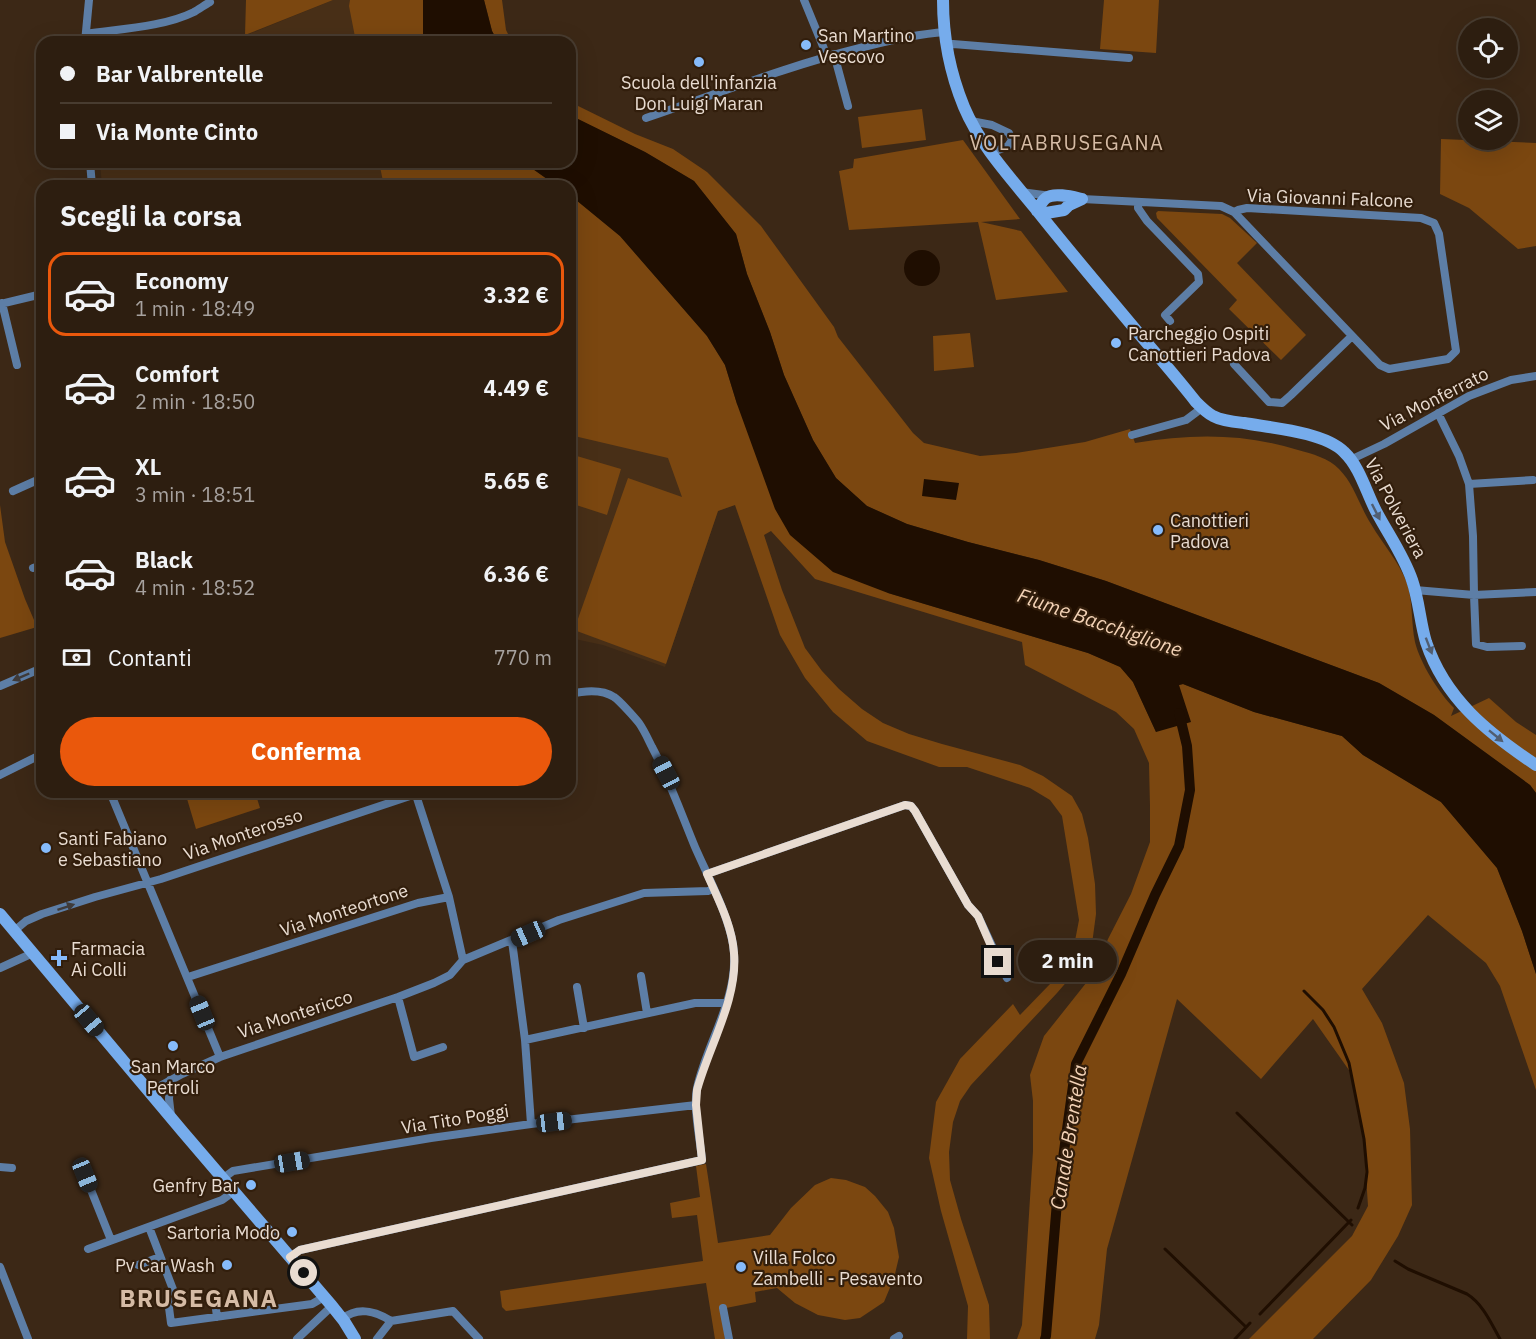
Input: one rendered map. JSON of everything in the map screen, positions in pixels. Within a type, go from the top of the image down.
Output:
[{"type":"street","points":[[86,36],[89,0]]},
{"type":"street","points":[[804,0],[831,55],[848,106]]},
{"type":"street","name":"Via Polveriera","points":[[943,0],[946,39],[955,83],[971,121],[991,153],[1021,192],[1202,408],[1214,416],[1229,421],[1286,430],[1321,439],[1344,452],[1358,473],[1410,573],[1427,644],[1446,685],[1476,721],[1536,765]]},
{"type":"street","points":[[95,36],[169,20],[193,12],[210,2]]},
{"type":"street","points":[[646,118],[769,74],[885,41],[946,39],[953,44],[1129,58]]},
{"type":"street","points":[[971,121],[992,125],[1009,133],[1012,140],[1008,146],[991,153]]},
{"type":"street","points":[[1021,192],[1082,199]]},
{"type":"street","points":[[1038,212],[1045,198],[1052,196]]},
{"type":"street","points":[[1059,239],[1058,226],[1064,210],[1082,199]]},
{"type":"street","name":"Via Giovanni Falcone","points":[[1082,199],[1221,206],[1234,212],[1247,208],[1421,218],[1434,223],[1439,234],[1456,351],[1448,359],[1389,369],[1380,365],[1352,336]]},
{"type":"street","points":[[1138,202],[1138,208],[1147,221],[1198,274],[1199,282],[1165,315],[1170,321]]},
{"type":"street","points":[[1038,212],[1064,210]]},
{"type":"street","points":[[1234,212],[1352,336],[1281,403],[1269,402],[1234,364]]},
{"type":"street","points":[[17,365],[1,303],[36,295]]},
{"type":"street","name":"Via Monferrato","points":[[1350,460],[1482,390],[1511,380],[1536,376]]},
{"type":"street","points":[[1132,435],[1186,420],[1202,408]]},
{"type":"street","points":[[1438,413],[1460,456],[1469,484],[1476,644],[1487,647],[1522,646]]},
{"type":"street","points":[[1469,484],[1533,480]]},
{"type":"street","points":[[13,491],[36,481]]},
{"type":"street","points":[[1415,590],[1474,595],[1536,592]]},
{"type":"street","points":[[0,686],[36,671]]},
{"type":"street","points":[[290,1257],[300,1250],[702,1160],[696,1105],[697,1090],[734,980],[734,952],[729,926],[666,773],[639,723],[614,696],[601,692],[576,693]]},
{"type":"street","points":[[0,775],[36,757]]},
{"type":"street","points":[[113,798],[220,1056]]},
{"type":"street","name":"Via Monterosso","points":[[14,930],[26,921],[42,914],[149,882],[400,798]]},
{"type":"street","points":[[417,798],[449,897],[463,960]]},
{"type":"street","points":[[707,874],[905,805],[911,806],[968,905],[978,916],[1007,978]]},
{"type":"street","name":"Via Montericco","points":[[149,1092],[220,1056],[434,983],[450,975],[463,960],[559,920],[644,893],[714,889]]},
{"type":"street","name":"Via Monteortone","points":[[188,977],[418,903],[449,897]]},
{"type":"street","points":[[0,914],[328,1302],[356,1339]]},
{"type":"street","points":[[512,940],[525,1040],[531,1124]]},
{"type":"street","points":[[0,968],[33,953]]},
{"type":"street","points":[[641,976],[647,1014]]},
{"type":"street","points":[[577,987],[584,1028]]},
{"type":"street","points":[[398,997],[414,1057],[443,1047]]},
{"type":"street","points":[[525,1040],[695,1003],[727,1004]]},
{"type":"street","points":[[170,1080],[169,1099],[172,1120]]},
{"type":"street","name":"Via Tito Poggi","points":[[222,1179],[232,1171],[431,1138],[696,1105]]},
{"type":"street","points":[[0,1167],[12,1168]]},
{"type":"street","points":[[85,1175],[111,1240]]},
{"type":"street","points":[[88,1248],[222,1200],[233,1192]]},
{"type":"street","points":[[149,1227],[171,1296],[171,1323],[328,1302]]},
{"type":"street","points":[[138,1265],[160,1257]]},
{"type":"street","points":[[0,1267],[28,1339]]},
{"type":"street","points":[[214,1293],[217,1317]]},
{"type":"street","points":[[297,1339],[328,1302]]},
{"type":"street","points":[[723,1308],[729,1339]]},
{"type":"street","points":[[343,1320],[351,1313],[362,1311],[374,1311],[391,1321],[453,1311],[479,1339]]},
{"type":"street","points":[[343,1320],[364,1339]]},
{"type":"street","points":[[377,1339],[391,1321]]},
{"type":"shaded area","points":[[246,0],[333,0],[245,35]]},
{"type":"shaded area","points":[[333,0],[379,0],[382,36],[244,36]]},
{"type":"shaded area","points":[[350,0],[423,0],[423,36],[355,36]]},
{"type":"shaded area","points":[[484,0],[502,0],[509,36],[495,36]]},
{"type":"shaded area","points":[[1104,0],[1159,0],[1156,53],[1100,49]]},
{"type":"shaded area","name":"Canottieri Padova","points":[[576,105],[635,134],[673,149],[707,172],[761,226],[834,327],[838,337],[913,433],[924,443],[980,456],[1085,442],[1130,429],[1135,443],[1197,437],[1257,440],[1320,457],[1335,465],[1349,482],[1375,531],[1404,575],[1409,590],[1417,650],[1431,677],[1454,708],[1451,716],[1489,698],[1516,722],[1536,735],[1536,793],[1530,785],[1434,715],[1379,683],[1106,581],[907,524],[867,506],[836,478],[813,440],[784,375],[747,274],[736,234],[694,181],[645,152],[576,118]]},
{"type":"shaded area","points":[[922,109],[926,140],[862,148],[858,117]]},
{"type":"shaded area","points":[[1441,139],[1458,140],[1458,150],[1518,150],[1518,142],[1536,143],[1536,246],[1518,249],[1469,208],[1440,194]]},
{"type":"shaded area","points":[[963,140],[1020,219],[981,222],[1021,231],[1068,292],[996,300],[978,222],[849,230],[839,171],[853,168],[854,159]]},
{"type":"shaded area","points":[[100,168],[402,168],[404,180],[102,180]]},
{"type":"shaded area","points":[[380,168],[532,168],[548,180],[383,180]]},
{"type":"shaded area","points":[[576,200],[620,236],[707,336],[725,365],[737,404],[888,593],[1088,653],[1121,667],[1133,682],[1156,732],[1179,685],[1183,684],[1254,712],[1342,736],[1363,755],[1441,802],[1497,868],[1536,974],[1536,1090],[1500,986],[1486,963],[1428,915],[1362,989],[1382,1023],[1404,1083],[1410,1129],[1412,1205],[1398,1236],[1371,1280],[1313,1339],[1249,1339],[1352,1236],[1368,1206],[1363,1130],[1351,1073],[1313,1019],[1261,1079],[1177,999],[1107,1249],[1099,1325],[1095,1339],[1017,1339],[1022,1325],[1033,1151],[1033,1101],[1030,1075],[1044,1036],[1094,973],[1131,894],[1150,842],[1149,763],[1134,729],[1116,712],[1025,665],[1022,642],[815,579],[771,531],[764,535],[782,590],[805,648],[839,689],[883,723],[909,734],[1020,765],[1043,776],[1072,796],[1082,814],[1088,838],[1095,884],[1096,914],[1092,944],[1076,971],[971,1085],[960,1101],[953,1122],[949,1152],[950,1180],[989,1305],[990,1339],[967,1339],[968,1306],[941,1211],[929,1158],[936,1102],[960,1059],[1013,1004],[1020,1015],[1051,983],[1074,946],[1079,920],[1062,816],[1050,800],[1030,788],[967,767],[939,767],[867,741],[833,712],[805,678],[780,635],[735,505],[718,511],[666,664],[576,631],[576,624],[628,478],[682,497],[668,458],[576,436]]},
{"type":"shaded area","points":[[1158,211],[1222,214],[1230,218],[1257,243],[1237,263],[1306,335],[1281,360],[1229,309],[1237,300],[1157,218]]},
{"type":"shaded area","points":[[970,333],[974,367],[934,371],[933,336]]},
{"type":"shaded area","points":[[576,379],[735,505],[718,511],[665,667],[603,645],[576,639]]},
{"type":"shaded area","points":[[576,456],[621,469],[607,515],[576,505]]},
{"type":"shaded area","points":[[0,505],[5,542],[36,627],[0,638]]},
{"type":"shaded area","points":[[187,798],[257,798],[260,808],[196,829]]},
{"type":"shaded area","points":[[706,1164],[718,1243],[770,1235],[791,1208],[815,1185],[831,1178],[846,1180],[865,1187],[888,1212],[894,1228],[899,1257],[894,1278],[884,1302],[860,1318],[845,1320],[818,1315],[795,1303],[777,1288],[755,1292],[756,1302],[721,1309],[725,1339],[715,1339],[706,1283],[506,1311],[502,1307],[500,1291],[703,1261],[697,1215],[672,1218],[670,1203],[700,1197],[696,1166]]},
{"type":"water","points":[[423,0],[484,0],[495,36],[423,36]]},
{"type":"water","name":"Fiume Bacchiglione","points":[[576,118],[645,152],[694,181],[736,234],[747,274],[784,375],[813,440],[836,478],[867,506],[907,524],[1106,581],[1379,683],[1434,715],[1530,785],[1536,793],[1536,974],[1497,868],[1441,802],[1363,755],[1342,736],[1254,712],[1183,684],[1179,685],[1191,722],[1156,732],[1133,682],[1120,667],[1088,653],[888,593],[833,572],[790,535],[775,509],[725,365],[707,336],[620,236],[576,200],[576,180],[548,180],[532,168],[576,168]]},
{"type":"water","points":[[922,250],[935,255],[940,268],[935,281],[922,286],[909,281],[904,268],[909,255]]},
{"type":"water","points":[[924,479],[959,483],[956,500],[922,496]]},
{"type":"waterway","name":"Canale Brentella","points":[[1045,1339],[1057,1202],[1076,1064],[1121,974],[1179,846],[1190,790],[1187,746],[1179,713]]},
{"type":"waterway","points":[[1304,991],[1323,1010],[1334,1027],[1349,1063],[1364,1139],[1367,1172],[1365,1188],[1358,1208]]},
{"type":"waterway","points":[[1237,1113],[1352,1225]]},
{"type":"waterway","points":[[1260,1314],[1351,1220]]},
{"type":"waterway","points":[[1165,1249],[1246,1327]]},
{"type":"waterway","points":[[1395,1261],[1473,1298],[1486,1314],[1500,1339]]},
{"type":"waterway","points":[[1235,1339],[1250,1323]]},
{"type":"place","name":"San Martino Vescovo","points":[[806,45]]},
{"type":"place","name":"Scuola dell'infanzia Don Luigi Maran","points":[[699,62]]},
{"type":"place","name":"Parcheggio Ospiti Canottieri Padova","points":[[1116,343]]},
{"type":"place","name":"Canottieri Padova","points":[[1158,530]]},
{"type":"place","name":"Santi Fabiano e Sebastiano","points":[[46,848]]},
{"type":"place","name":"Farmacia Ai Colli","points":[[59,958]]},
{"type":"place","name":"San Marco Petroli","points":[[173,1046]]},
{"type":"place","name":"Genfry Bar","points":[[251,1185]]},
{"type":"place","name":"Sartoria Modo","points":[[292,1232]]},
{"type":"place","name":"Pv Car Wash","points":[[227,1265]]},
{"type":"place","name":"Villa Folco Zambelli - Pesavento","points":[[741,1267]]},
{"type":"district","name":"VOLTABRUSEGANA","points":[[1067,142]]},
{"type":"district","name":"BRUSEGANA","points":[[199,1298]]},
{"type":"route","points":[[304,1273],[290,1257],[300,1250],[702,1160],[696,1105],[697,1090],[734,980],[734,952],[729,926],[707,874],[905,805],[911,806],[968,905],[978,916],[998,962]]}]
